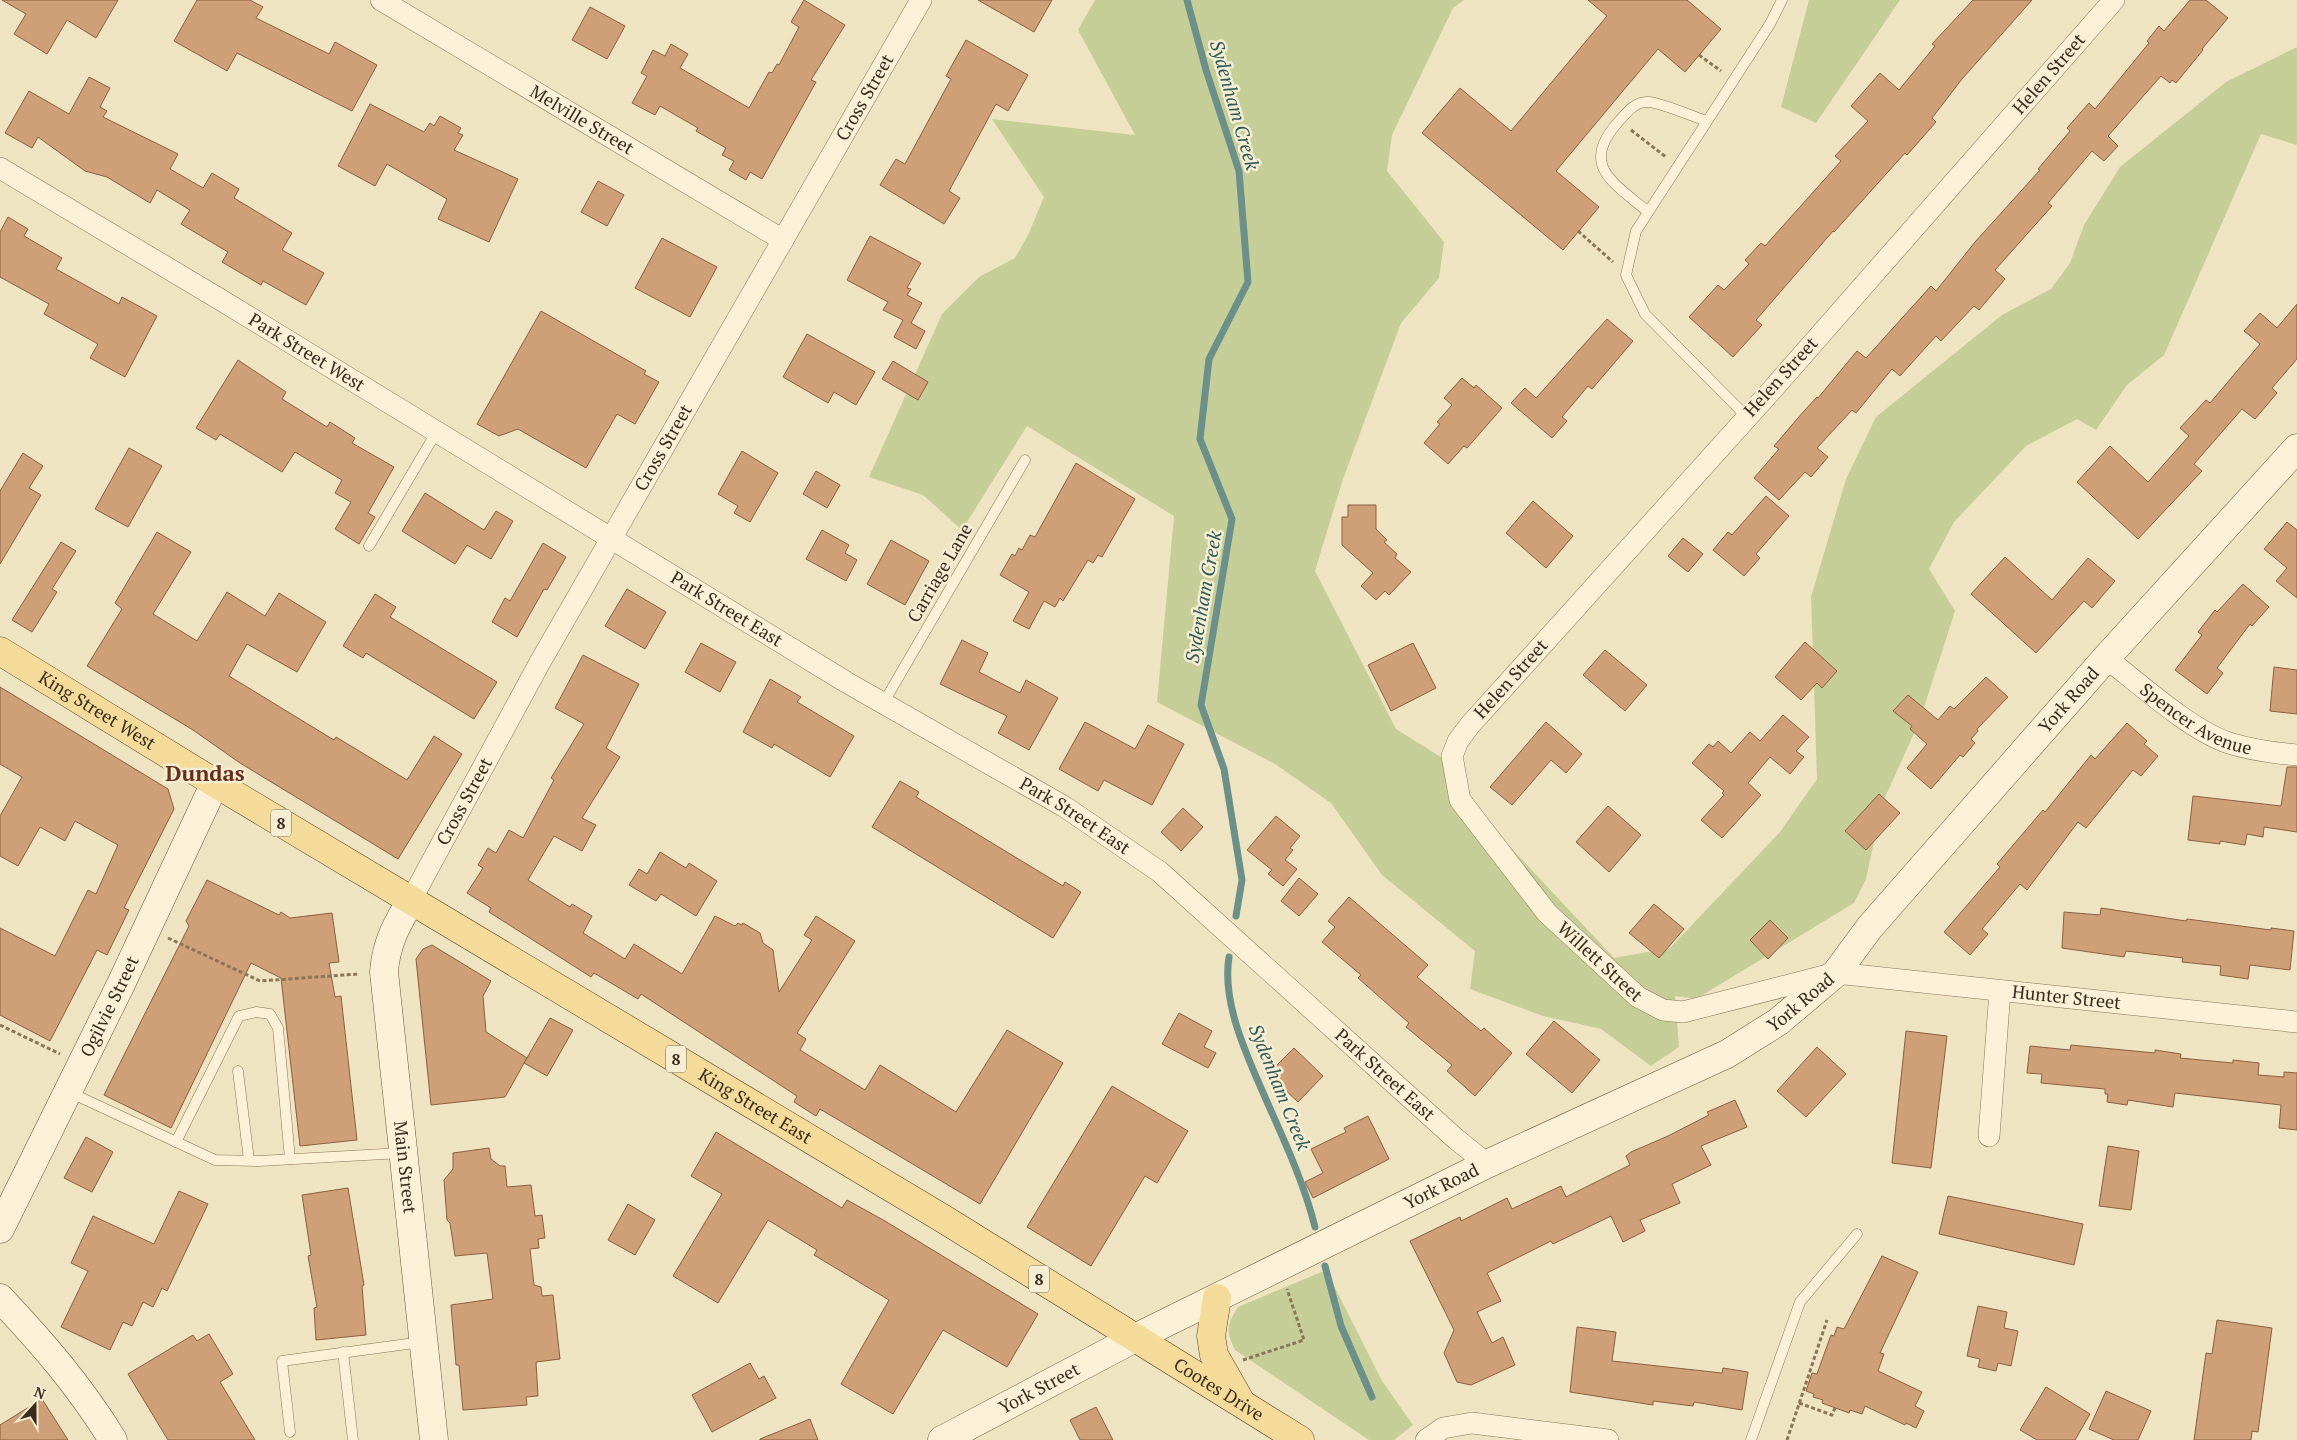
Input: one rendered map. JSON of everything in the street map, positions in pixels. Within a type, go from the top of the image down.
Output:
[{"type":"main road","name":"King Street West","points":[[0,651],[348,864]]},
{"type":"main road","name":"King Street East","points":[[348,864],[411,900],[1137,1337]]},
{"type":"main road","points":[[1217,1298],[1211,1336],[1214,1355],[1242,1404]]},
{"type":"main road","name":"Cootes Drive","points":[[1137,1337],[1297,1439]]},
{"type":"street","name":"Melville Street","points":[[381,0],[783,240]]},
{"type":"street","name":"Cross Street","points":[[411,900],[539,664],[921,0]]},
{"type":"street","name":"Helen Street","points":[[1452,756],[1458,741],[1470,725],[2114,0]]},
{"type":"street","name":"Park Street West","points":[[0,168],[612,538]]},
{"type":"street","name":"York Road","points":[[1137,1337],[1487,1164],[1727,1054],[1778,1022],[1836,973],[1870,927],[2106,658],[2297,448]]},
{"type":"street","name":"Park Street East","points":[[612,538],[846,682],[1065,807],[1160,872],[1456,1139],[1487,1164]]},
{"type":"street","name":"Spencer Avenue","points":[[2106,658],[2199,729],[2228,743],[2265,752],[2297,755]]},
{"type":"street","name":"Willett Street","points":[[1452,756],[1460,800],[1547,913],[1638,997],[1663,1010],[1683,1012],[1836,973]]},
{"type":"street","name":"Ogilvie Street","points":[[0,1229],[68,1092],[215,783]]},
{"type":"street","name":"Main Street","points":[[411,900],[393,931],[386,950],[384,972],[434,1440]]},
{"type":"street","name":"Hunter Street","points":[[1836,973],[2297,1022]]},
{"type":"street","points":[[1989,1136],[2000,991]]},
{"type":"street","points":[[0,1298],[55,1357],[93,1408],[113,1440]]},
{"type":"street","name":"York Street","points":[[942,1440],[1137,1337]]},
{"type":"street","points":[[1426,1440],[1443,1428],[1472,1422],[1608,1440]]},
{"type":"lane","points":[[1746,416],[1645,314],[1626,274],[1636,231],[1770,24],[1782,0]]},
{"type":"lane","points":[[1648,212],[1606,176],[1600,152],[1605,135],[1632,107],[1647,102],[1706,121]]},
{"type":"lane","points":[[369,546],[437,431]]},
{"type":"lane","name":"Carriage Lane","points":[[884,702],[1025,460]]},
{"type":"lane","points":[[176,1142],[239,1016],[256,1012],[270,1014],[278,1028],[290,1159]]},
{"type":"lane","points":[[238,1071],[249,1160]]},
{"type":"lane","points":[[68,1092],[215,1160],[290,1159],[402,1153]]},
{"type":"lane","points":[[1752,1440],[1800,1302],[1856,1234]]},
{"type":"lane","points":[[290,1432],[282,1361],[423,1341]]},
{"type":"lane","points":[[342,1352],[353,1440]]},
{"type":"path","points":[[1699,55],[1733,80]]},
{"type":"path","points":[[1619,121],[1678,165]]},
{"type":"path","points":[[1578,231],[1626,274]]},
{"type":"path","points":[[147,928],[260,981],[384,972]]},
{"type":"path","points":[[0,1025],[81,1064]]},
{"type":"path","points":[[1220,1367],[1304,1340],[1280,1266]]},
{"type":"path","points":[[1786,1440],[1827,1320]]},
{"type":"path","points":[[1799,1403],[1832,1415],[1835,1408]]},
{"type":"green space","points":[[1095,0],[1464,0],[1453,8],[1392,135],[1387,171],[1444,242],[1439,278],[1401,323],[1343,479],[1315,571],[1396,729],[1452,764],[1469,803],[1614,958],[1670,948],[1780,832],[1817,779],[1811,597],[1846,479],[1876,417],[2002,315],[2051,289],[2070,263],[2084,225],[2120,167],[2226,82],[2297,47],[2297,145],[2261,134],[2164,355],[2127,385],[2096,430],[2077,419],[2026,446],[1954,522],[1929,569],[1955,611],[1920,720],[1882,804],[1866,879],[1854,903],[1696,999],[1675,996],[1679,1047],[1651,1066],[1601,1029],[1543,1016],[1470,989],[1475,951],[1382,875],[1331,803],[1275,764],[1157,702],[1174,516],[1027,426],[962,530],[923,495],[869,477],[942,314],[979,277],[1015,258],[1028,235],[1044,197],[992,119],[1135,135],[1078,30]]},
{"type":"green space","points":[[1809,0],[1900,0],[1816,123],[1781,107]]},
{"type":"green space","points":[[1326,1270],[1382,1381],[1413,1425],[1394,1440],[1369,1440],[1235,1350],[1232,1343],[1229,1324],[1238,1307]]},
{"type":"building","points":[[2,0],[118,0],[96,38],[67,20],[47,54],[14,34],[26,14]]},
{"type":"building","points":[[197,0],[250,0],[263,7],[256,18],[329,54],[335,42],[377,65],[352,111],[237,53],[227,71],[174,41]]},
{"type":"building","points":[[804,0],[845,25],[811,80],[816,82],[762,179],[750,172],[746,180],[729,170],[734,161],[722,155],[726,148],[696,131],[698,128],[660,106],[655,115],[632,103],[647,76],[641,73],[653,50],[665,56],[671,44],[688,54],[680,68],[749,108],[769,72],[772,73],[777,64],[779,65],[799,27],[791,22]]},
{"type":"building","points":[[978,0],[1052,0],[1034,32]]},
{"type":"building","points":[[1588,0],[1687,0],[1721,29],[1685,72],[1658,49],[1556,171],[1599,207],[1563,250],[1422,133],[1460,88],[1511,131],[1607,16]]},
{"type":"building","points":[[1973,0],[2032,0],[1962,79],[1932,118],[1936,122],[1907,155],[1905,153],[1833,231],[1756,320],[1762,325],[1733,357],[1689,317],[1718,285],[1724,290],[1749,264],[1745,260],[1761,243],[1765,246],[1841,161],[1835,156],[1868,121],[1851,106],[1880,73],[1899,90],[1935,46],[1932,44]]},
{"type":"building","points":[[2190,0],[2206,0],[2228,18],[2176,83],[2172,80],[2170,83],[2161,76],[2108,136],[2118,146],[2104,161],[2092,151],[2048,203],[2052,206],[1995,270],[2005,279],[1979,310],[1974,306],[1941,341],[1936,336],[1900,376],[1892,369],[1856,413],[1852,410],[1817,448],[1828,457],[1811,477],[1805,472],[1779,500],[1754,478],[1779,449],[1774,446],[1804,411],[1818,398],[1857,351],[1866,358],[1931,286],[1936,291],[1975,242],[2040,170],[2038,169],[2070,131],[2067,128],[2089,103],[2095,109],[2149,43],[2147,41],[2159,26],[2164,31]]},
{"type":"building","points":[[590,7],[625,26],[607,59],[572,40]]},
{"type":"building","points":[[966,40],[1028,75],[1008,111],[996,104],[949,191],[960,198],[944,224],[880,185],[896,159],[905,164],[951,79],[946,76]]},
{"type":"building","points":[[89,77],[110,88],[100,107],[107,111],[103,117],[178,154],[170,169],[203,188],[212,173],[239,189],[234,198],[292,233],[282,250],[324,273],[306,305],[263,281],[261,285],[222,262],[228,252],[181,224],[190,210],[157,190],[150,203],[107,177],[85,171],[38,137],[32,148],[5,133],[29,91],[69,114]]},
{"type":"building","points":[[370,104],[424,132],[430,123],[434,126],[440,116],[461,128],[458,133],[463,135],[454,150],[518,179],[489,242],[438,219],[447,199],[387,164],[375,186],[338,166]]},
{"type":"building","points":[[598,181],[624,195],[607,226],[581,212]]},
{"type":"building","points":[[8,217],[28,229],[24,236],[62,258],[56,269],[119,304],[122,297],[157,316],[125,377],[90,358],[98,344],[44,314],[49,304],[0,277],[0,232]]},
{"type":"building","points":[[870,236],[921,263],[907,288],[911,289],[907,295],[922,303],[911,323],[925,331],[916,349],[894,337],[903,320],[883,310],[888,302],[847,280]]},
{"type":"building","points":[[662,238],[717,267],[690,317],[635,288]]},
{"type":"building","points":[[2297,304],[2297,359],[2272,388],[2277,393],[2255,419],[2242,409],[2194,464],[2202,471],[2138,539],[2077,482],[2110,446],[2148,482],[2189,436],[2180,428],[2206,400],[2210,403],[2260,344],[2244,331],[2260,313],[2277,328]]},
{"type":"building","points":[[541,311],[646,371],[644,374],[659,382],[635,424],[617,414],[586,468],[518,429],[499,436],[477,424]]},
{"type":"building","points":[[1607,319],[1633,341],[1592,389],[1588,386],[1562,417],[1567,421],[1552,438],[1511,403],[1525,388],[1536,398]]},
{"type":"building","points":[[807,334],[875,372],[856,405],[834,392],[828,403],[783,377]]},
{"type":"building","points":[[238,360],[286,392],[282,399],[327,427],[330,422],[355,438],[352,443],[394,467],[368,513],[375,517],[359,544],[335,529],[351,502],[335,493],[342,480],[295,452],[282,472],[220,434],[216,440],[196,428]]},
{"type":"building","points":[[893,361],[928,382],[918,400],[882,379]]},
{"type":"building","points":[[1462,378],[1474,388],[1476,385],[1502,408],[1467,448],[1464,446],[1448,464],[1424,443],[1440,424],[1437,422],[1452,405],[1444,398]]},
{"type":"building","points":[[129,448],[162,466],[128,527],[95,509]]},
{"type":"building","points":[[742,451],[778,473],[750,522],[734,513],[738,506],[718,494]]},
{"type":"building","points":[[23,453],[43,466],[29,488],[41,495],[0,564],[0,491]]},
{"type":"building","points":[[1076,463],[1135,499],[1102,557],[1098,555],[1093,563],[1088,560],[1063,601],[1060,598],[1055,607],[1044,601],[1029,629],[1013,621],[1029,592],[1000,575],[1012,554],[1015,556],[1019,548],[1022,550],[1030,535],[1035,537]]},
{"type":"building","points":[[816,471],[840,485],[827,508],[803,494]]},
{"type":"building","points":[[425,493],[484,530],[496,511],[513,521],[491,559],[467,545],[455,564],[402,531]]},
{"type":"building","points":[[1766,496],[1789,516],[1756,554],[1760,558],[1744,576],[1713,550],[1728,532],[1732,535]]},
{"type":"building","points":[[1533,501],[1573,536],[1546,568],[1506,533]]},
{"type":"building","points":[[1348,505],[1376,505],[1376,529],[1387,540],[1384,542],[1397,554],[1395,558],[1411,572],[1389,595],[1385,591],[1376,600],[1361,586],[1373,573],[1342,545],[1342,517],[1348,517]]},
{"type":"building","points":[[2287,522],[2297,530],[2297,598],[2276,581],[2287,568],[2264,549]]},
{"type":"building","points":[[822,530],[849,545],[845,553],[857,560],[846,581],[806,559]]},
{"type":"building","points":[[157,532],[191,552],[153,614],[197,641],[227,592],[265,616],[279,593],[326,622],[297,672],[247,644],[229,676],[334,740],[336,737],[407,780],[434,736],[462,754],[398,859],[240,763],[193,730],[87,666],[122,609],[115,603]]},
{"type":"building","points":[[1683,538],[1703,554],[1688,572],[1668,556]]},
{"type":"building","points":[[891,540],[929,561],[905,605],[867,584]]},
{"type":"building","points":[[61,542],[76,551],[52,589],[57,592],[32,632],[12,620]]},
{"type":"building","points":[[543,543],[566,557],[547,590],[544,589],[517,637],[492,622],[505,598],[510,601]]},
{"type":"building","points":[[2005,557],[2052,600],[2088,558],[2115,581],[2092,608],[2084,601],[2036,653],[1971,594]]},
{"type":"building","points":[[2243,584],[2269,607],[2252,626],[2250,624],[2217,668],[2223,673],[2207,694],[2175,670],[2202,635],[2198,632],[2215,610],[2217,612]]},
{"type":"building","points":[[627,589],[666,612],[645,649],[605,626]]},
{"type":"building","points":[[375,594],[396,607],[390,617],[497,682],[474,719],[366,653],[363,658],[343,646]]},
{"type":"building","points":[[962,640],[988,653],[979,672],[1020,693],[1026,680],[1058,698],[1029,750],[998,733],[1007,716],[940,684]]},
{"type":"building","points":[[1805,642],[1837,671],[1822,688],[1817,683],[1801,700],[1775,677]]},
{"type":"building","points":[[701,643],[736,662],[720,692],[685,672]]},
{"type":"building","points":[[1413,643],[1436,688],[1391,711],[1368,665]]},
{"type":"building","points":[[1605,650],[1647,685],[1625,711],[1583,675]]},
{"type":"building","points":[[583,655],[639,684],[606,748],[620,757],[582,818],[596,825],[582,851],[554,836],[528,880],[570,907],[572,904],[592,916],[583,933],[625,959],[634,944],[682,974],[715,916],[735,926],[738,923],[742,925],[743,923],[760,933],[763,943],[773,950],[779,992],[812,940],[804,935],[816,916],[855,941],[797,1033],[806,1039],[800,1050],[865,1090],[880,1065],[956,1112],[1007,1030],[1063,1063],[980,1204],[820,1109],[816,1116],[794,1102],[797,1096],[641,994],[638,999],[594,973],[591,977],[489,912],[491,908],[467,893],[483,868],[478,865],[488,848],[496,853],[509,830],[523,838],[554,780],[551,778],[584,724],[555,708]]},
{"type":"building","points":[[2274,667],[2297,670],[2297,714],[2270,711]]},
{"type":"building","points":[[1986,677],[2008,697],[1977,729],[1978,731],[1971,739],[1975,743],[1963,757],[1960,755],[1931,789],[1907,768],[1927,744],[1910,729],[1912,726],[1893,711],[1908,695],[1938,720],[1950,706],[1954,709]]},
{"type":"building","points":[[770,679],[801,697],[797,702],[854,736],[830,777],[774,744],[772,748],[743,732]]},
{"type":"building","points":[[0,687],[168,789],[174,809],[124,908],[129,910],[107,955],[97,950],[50,1041],[0,1015],[0,928],[55,956],[88,890],[96,894],[118,845],[75,821],[65,841],[40,827],[18,866],[0,856],[0,816],[22,777],[0,764]]},
{"type":"building","points":[[1783,715],[1809,737],[1796,751],[1804,757],[1790,774],[1770,757],[1748,783],[1761,795],[1722,838],[1701,820],[1724,795],[1722,793],[1724,791],[1692,763],[1709,744],[1713,747],[1718,741],[1731,753],[1750,732],[1760,741]]},
{"type":"building","points":[[1085,722],[1135,749],[1148,725],[1184,744],[1152,805],[1104,780],[1098,791],[1059,769]]},
{"type":"building","points":[[1546,722],[1582,754],[1566,773],[1551,760],[1512,805],[1490,787]]},
{"type":"building","points":[[2127,723],[2147,741],[2144,744],[2158,756],[2141,776],[2133,770],[2086,828],[2078,822],[2027,890],[2020,884],[1982,929],[1988,934],[1970,955],[1944,932],[2000,867],[1997,864],[2043,810],[2045,812],[2091,755],[2095,759]]},
{"type":"building","points":[[2287,767],[2297,767],[2297,832],[2264,827],[2263,837],[2247,834],[2245,845],[2220,841],[2220,844],[2188,840],[2193,796],[2281,806]]},
{"type":"building","points":[[900,781],[919,792],[916,797],[1063,886],[1065,882],[1081,892],[1053,938],[872,827]]},
{"type":"building","points":[[1879,794],[1900,813],[1866,850],[1845,831]]},
{"type":"building","points":[[1608,806],[1641,835],[1609,872],[1576,842]]},
{"type":"building","points":[[1183,808],[1203,827],[1181,851],[1161,832]]},
{"type":"building","points":[[1276,816],[1300,836],[1290,848],[1293,850],[1285,860],[1297,869],[1283,886],[1268,874],[1272,870],[1247,850]]},
{"type":"building","points":[[660,852],[686,868],[689,863],[717,881],[696,916],[661,894],[656,901],[629,885],[639,869],[647,874]]},
{"type":"building","points":[[1299,878],[1318,894],[1299,916],[1281,901]]},
{"type":"building","points":[[207,880],[279,915],[281,912],[290,918],[332,913],[339,962],[329,963],[335,997],[341,996],[357,1140],[300,1146],[281,978],[251,963],[171,1128],[104,1095],[189,926],[186,921]]},
{"type":"building","points":[[1349,897],[1428,965],[1417,977],[1481,1031],[1484,1028],[1512,1053],[1475,1096],[1447,1071],[1452,1065],[1406,1027],[1409,1023],[1358,978],[1361,975],[1322,942],[1335,927],[1328,921]]},
{"type":"building","points":[[1654,904],[1684,929],[1659,958],[1629,933]]},
{"type":"building","points":[[2101,908],[2186,921],[2187,919],[2271,930],[2271,928],[2294,931],[2290,970],[2250,965],[2248,979],[2220,975],[2221,966],[2182,962],[2183,958],[2126,951],[2124,957],[2062,948],[2064,912],[2100,915]]},
{"type":"building","points":[[1770,920],[1788,938],[1768,959],[1750,940]]},
{"type":"building","points":[[432,945],[491,981],[483,996],[486,1032],[527,1058],[505,1097],[431,1105],[416,959],[423,949]]},
{"type":"building","points":[[1179,1013],[1212,1031],[1204,1047],[1216,1053],[1208,1068],[1162,1044]]},
{"type":"building","points":[[550,1018],[573,1030],[547,1076],[524,1063]]},
{"type":"building","points":[[1554,1021],[1600,1060],[1572,1093],[1526,1054]]},
{"type":"building","points":[[1906,1031],[1947,1036],[1931,1168],[1892,1163]]},
{"type":"building","points":[[2071,1045],[2155,1053],[2155,1050],[2181,1054],[2180,1058],[2233,1063],[2233,1060],[2259,1063],[2258,1075],[2284,1077],[2284,1072],[2297,1073],[2297,1130],[2279,1128],[2281,1105],[2175,1093],[2173,1107],[2128,1100],[2127,1105],[2107,1102],[2108,1094],[2105,1094],[2105,1089],[2041,1083],[2042,1074],[2027,1073],[2030,1046],[2070,1050]]},
{"type":"building","points":[[1817,1047],[1846,1074],[1806,1117],[1777,1091]]},
{"type":"building","points":[[1294,1048],[1323,1076],[1298,1102],[1268,1074]]},
{"type":"building","points":[[1112,1086],[1188,1131],[1157,1183],[1145,1176],[1091,1266],[1027,1227]]},
{"type":"building","points":[[1735,1100],[1747,1127],[1701,1146],[1711,1165],[1672,1184],[1680,1203],[1640,1220],[1645,1231],[1623,1242],[1611,1216],[1553,1244],[1551,1241],[1487,1273],[1501,1301],[1477,1312],[1492,1343],[1503,1337],[1515,1365],[1471,1385],[1457,1382],[1444,1353],[1454,1330],[1410,1241],[1460,1217],[1461,1221],[1507,1198],[1512,1209],[1561,1186],[1566,1197],[1630,1165],[1626,1156],[1631,1152],[1668,1136],[1709,1115],[1707,1112]]},
{"type":"building","points":[[1368,1116],[1389,1159],[1313,1198],[1305,1182],[1323,1173],[1311,1149],[1346,1132],[1344,1128]]},
{"type":"building","points":[[716,1132],[842,1208],[847,1200],[885,1221],[1038,1314],[1007,1367],[943,1330],[893,1414],[841,1384],[889,1300],[814,1255],[817,1250],[768,1220],[718,1303],[673,1276],[722,1194],[691,1176]]},
{"type":"building","points":[[86,1137],[113,1152],[92,1192],[64,1178]]},
{"type":"building","points":[[2108,1146],[2139,1151],[2131,1210],[2099,1206]]},
{"type":"building","points":[[489,1148],[491,1159],[500,1166],[505,1166],[507,1187],[531,1185],[535,1216],[542,1215],[545,1238],[538,1239],[539,1248],[530,1249],[534,1285],[541,1287],[542,1296],[553,1295],[560,1359],[536,1362],[538,1396],[526,1397],[527,1405],[463,1410],[459,1365],[456,1365],[451,1305],[493,1299],[487,1253],[455,1256],[450,1223],[447,1220],[444,1180],[453,1169],[453,1153]]},
{"type":"building","points":[[348,1188],[364,1285],[362,1286],[366,1335],[316,1340],[314,1308],[317,1307],[308,1256],[311,1255],[302,1195]]},
{"type":"building","points":[[179,1191],[208,1204],[167,1291],[162,1288],[153,1307],[143,1302],[132,1326],[123,1322],[110,1350],[61,1327],[88,1271],[71,1263],[93,1216],[154,1244]]},
{"type":"building","points":[[1948,1196],[2083,1224],[2074,1265],[1939,1234]]},
{"type":"building","points":[[628,1204],[655,1220],[635,1255],[608,1240]]},
{"type":"building","points":[[1882,1256],[1918,1272],[1880,1353],[1884,1354],[1878,1371],[1922,1392],[1915,1406],[1924,1411],[1916,1428],[1906,1423],[1905,1425],[1865,1406],[1862,1414],[1850,1410],[1849,1413],[1822,1403],[1823,1400],[1813,1397],[1814,1394],[1806,1391],[1812,1373],[1817,1374],[1831,1335],[1834,1336],[1837,1327],[1844,1329]]},
{"type":"building","points":[[1978,1306],[2007,1312],[2004,1328],[2018,1331],[2011,1366],[1998,1363],[1996,1371],[1978,1367],[1980,1359],[1967,1356]]},
{"type":"building","points":[[2217,1320],[2272,1328],[2258,1432],[2252,1431],[2251,1440],[2194,1440],[2206,1353],[2212,1354]]},
{"type":"building","points":[[1577,1327],[1616,1332],[1612,1361],[1722,1373],[1723,1368],[1748,1372],[1742,1410],[1694,1402],[1693,1406],[1653,1401],[1653,1405],[1570,1392]]},
{"type":"building","points":[[209,1334],[233,1374],[220,1382],[255,1440],[168,1440],[128,1374],[193,1335],[197,1341]]},
{"type":"building","points":[[750,1363],[759,1379],[764,1376],[776,1398],[712,1432],[692,1395]]},
{"type":"building","points":[[2046,1387],[2090,1414],[2075,1440],[2037,1440],[2020,1430]]},
{"type":"building","points":[[2106,1391],[2151,1411],[2138,1440],[2114,1440],[2089,1429]]},
{"type":"building","points":[[42,1399],[68,1440],[0,1440],[0,1425]]},
{"type":"building","points":[[1096,1407],[1113,1440],[1080,1440],[1070,1420]]},
{"type":"building","points":[[810,1419],[818,1440],[760,1440],[760,1439]]},
{"type":"waterway","name":"Sydenham Creek","points":[[1187,0],[1206,70],[1239,171],[1248,282],[1209,359],[1200,439],[1232,519],[1201,705],[1224,769],[1242,880],[1236,916]]},
{"type":"waterway","name":"Sydenham Creek","points":[[1229,957],[1229,990],[1236,1024],[1248,1057],[1298,1174],[1315,1227]]},
{"type":"waterway","name":"Sydenham Creek","points":[[1325,1266],[1341,1326],[1372,1397]]},
{"type":"district","name":"Dundas","points":[[205,773]]}]
